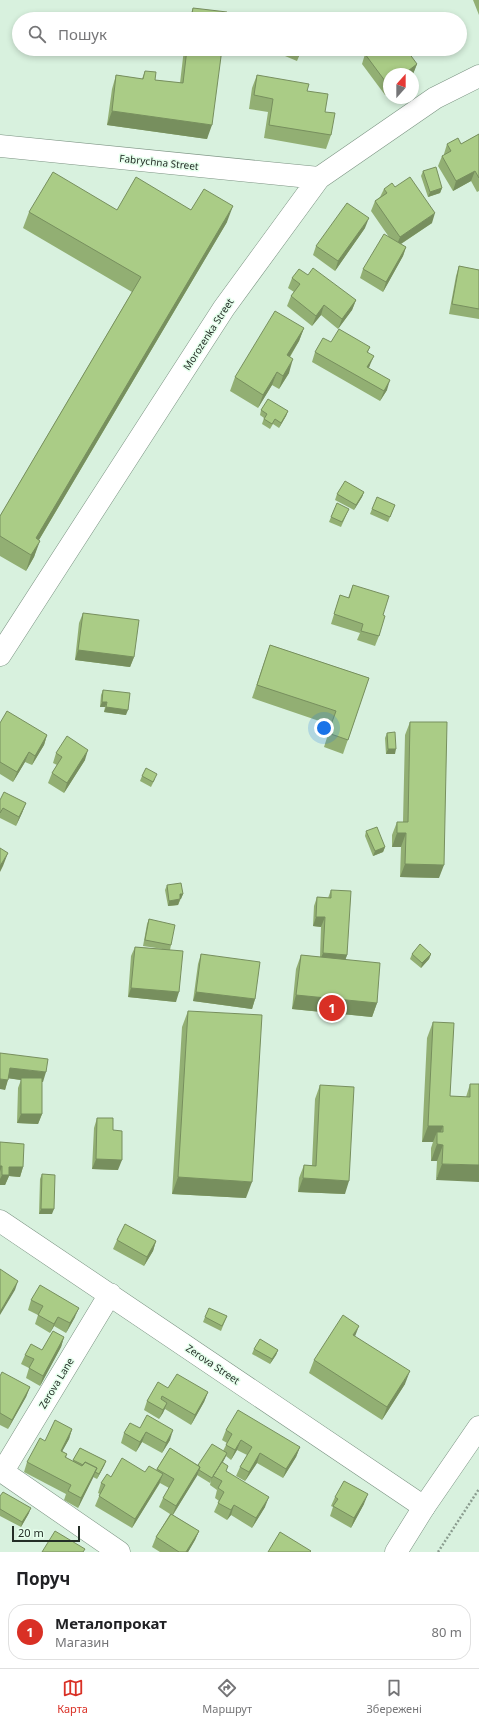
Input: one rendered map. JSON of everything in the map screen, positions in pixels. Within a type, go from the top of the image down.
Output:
[{"type":"street","name":"Morozenka Street","points":[[0,655],[224,308],[319,178],[434,98],[479,76]]},
{"type":"street","name":"Fabrychna Street","points":[[0,146],[319,178]]},
{"type":"street","name":"Zerova Street","points":[[0,1222],[110,1294],[424,1507]]},
{"type":"street","name":"Zerova Lane","points":[[110,1294],[1,1471],[119,1552]]},
{"type":"street","points":[[396,1552],[424,1507],[479,1427]]},
{"type":"path","points":[[438,1552],[479,1489]]},
{"type":"building","points":[[193,8],[227,12],[192,12]]},
{"type":"building","points":[[186,56],[221,56],[212,125],[112,111],[116,75],[143,79],[145,71],[156,72],[155,80],[183,83]]},
{"type":"building","points":[[366,56],[411,56],[417,64],[412,68],[383,68],[383,78]]},
{"type":"building","points":[[257,75],[309,84],[307,91],[328,94],[325,112],[335,113],[331,135],[269,125],[273,99],[254,95]]},
{"type":"building","points":[[479,134],[479,178],[475,171],[456,181],[442,156],[451,151],[447,144],[458,138],[461,144]]},
{"type":"building","points":[[436,167],[442,188],[430,192],[423,171]]},
{"type":"building","points":[[53,172],[117,210],[136,177],[191,210],[204,189],[233,206],[36,538],[40,541],[31,555],[0,536],[0,516],[141,277],[29,212]]},
{"type":"building","points":[[410,177],[435,213],[400,237],[375,201],[387,193],[384,189],[392,183],[395,187]]},
{"type":"building","points":[[347,203],[369,218],[338,261],[316,246]]},
{"type":"building","points":[[384,234],[406,247],[386,282],[363,269]]},
{"type":"building","points":[[459,266],[479,270],[479,309],[452,304]]},
{"type":"building","points":[[313,268],[356,300],[342,319],[324,305],[316,316],[291,296],[300,284],[292,278],[299,269],[308,275]]},
{"type":"building","points":[[275,311],[304,328],[287,355],[293,359],[283,376],[277,372],[263,395],[235,377]]},
{"type":"building","points":[[339,329],[370,347],[367,352],[374,356],[367,367],[390,380],[384,391],[315,352],[323,338],[331,342]]},
{"type":"building","points":[[268,399],[288,411],[281,423],[275,419],[272,424],[264,419],[267,414],[261,410]]},
{"type":"building","points":[[345,481],[364,492],[356,505],[337,494]]},
{"type":"building","points":[[377,497],[395,505],[390,517],[372,509]]},
{"type":"building","points":[[337,503],[349,509],[342,522],[331,517]]},
{"type":"building","points":[[353,585],[389,596],[383,615],[385,616],[379,636],[361,631],[363,624],[334,614],[340,595],[349,598]]},
{"type":"building","points":[[83,613],[139,620],[134,657],[78,650]]},
{"type":"building","points":[[270,645],[369,678],[348,740],[328,733],[336,711],[257,685]]},
{"type":"building","points":[[103,690],[130,693],[128,710],[106,707],[107,702],[102,702]]},
{"type":"building","points":[[7,711],[47,735],[35,756],[29,752],[17,772],[0,762],[0,723]]},
{"type":"building","points":[[410,722],[447,722],[444,865],[405,864],[406,833],[397,833],[397,822],[408,822]]},
{"type":"building","points":[[395,732],[396,749],[388,749],[387,733]]},
{"type":"building","points":[[67,736],[88,750],[67,783],[52,773],[62,757],[56,753]]},
{"type":"building","points":[[146,768],[157,774],[153,782],[142,776]]},
{"type":"building","points":[[4,792],[26,803],[19,817],[3,808],[0,813],[0,800]]},
{"type":"building","points":[[377,827],[385,847],[375,851],[366,831]]},
{"type":"building","points":[[0,848],[8,853],[0,866]]},
{"type":"building","points":[[181,883],[183,894],[180,894],[180,899],[169,901],[167,885]]},
{"type":"building","points":[[331,890],[351,891],[347,955],[323,953],[325,917],[316,917],[317,897],[331,898]]},
{"type":"building","points":[[149,919],[175,925],[171,945],[145,940]]},
{"type":"building","points":[[420,944],[431,954],[422,963],[412,954]]},
{"type":"building","points":[[135,947],[183,951],[179,992],[131,988]]},
{"type":"building","points":[[201,954],[260,962],[255,999],[196,992]]},
{"type":"building","points":[[301,955],[380,963],[377,1003],[296,995]]},
{"type":"building","points":[[188,1011],[262,1015],[252,1182],[178,1177]]},
{"type":"building","points":[[433,1022],[454,1023],[450,1096],[470,1097],[470,1084],[479,1084],[479,1165],[442,1164],[443,1145],[437,1144],[437,1132],[443,1132],[443,1126],[428,1126]]},
{"type":"building","points":[[0,1053],[48,1059],[46,1072],[10,1068],[8,1080],[0,1079]]},
{"type":"building","points":[[21,1078],[42,1078],[42,1114],[21,1114]]},
{"type":"building","points":[[320,1085],[354,1087],[349,1181],[303,1178],[304,1165],[316,1166]]},
{"type":"building","points":[[97,1118],[113,1118],[113,1130],[122,1131],[122,1160],[96,1159]]},
{"type":"building","points":[[0,1142],[24,1144],[23,1167],[9,1167],[9,1175],[2,1175],[2,1166],[0,1166]]},
{"type":"building","points":[[42,1174],[55,1175],[54,1209],[41,1209]]},
{"type":"building","points":[[125,1224],[156,1241],[147,1257],[117,1240]]},
{"type":"building","points":[[0,1269],[18,1281],[0,1312]]},
{"type":"building","points":[[40,1285],[79,1308],[70,1323],[58,1317],[54,1324],[38,1315],[43,1306],[31,1300]]},
{"type":"building","points":[[209,1308],[227,1316],[222,1326],[205,1317]]},
{"type":"building","points":[[343,1315],[359,1326],[353,1335],[410,1371],[387,1407],[314,1360]]},
{"type":"building","points":[[53,1331],[64,1337],[43,1376],[29,1368],[34,1359],[25,1355],[31,1344],[42,1350]]},
{"type":"building","points":[[260,1339],[278,1350],[272,1359],[254,1349]]},
{"type":"building","points":[[2,1372],[30,1387],[12,1420],[0,1413],[0,1376]]},
{"type":"building","points":[[177,1374],[208,1392],[195,1415],[162,1396],[161,1399],[167,1403],[163,1410],[147,1401],[158,1382],[168,1388]]},
{"type":"building","points":[[238,1410],[300,1447],[286,1469],[260,1453],[249,1472],[240,1467],[252,1447],[241,1440],[235,1450],[226,1445],[232,1434],[226,1430]]},
{"type":"building","points":[[147,1415],[173,1430],[166,1443],[146,1432],[140,1442],[124,1433],[130,1423],[140,1428]]},
{"type":"building","points":[[55,1420],[72,1429],[61,1451],[67,1454],[65,1457],[82,1466],[85,1462],[97,1468],[81,1498],[68,1491],[71,1485],[27,1462],[40,1438],[45,1441]]},
{"type":"building","points":[[212,1444],[227,1453],[212,1478],[199,1470],[200,1467],[198,1465]]},
{"type":"building","points":[[80,1448],[106,1461],[99,1474],[95,1472],[97,1468],[85,1462],[83,1465],[73,1460]]},
{"type":"building","points":[[170,1448],[200,1467],[176,1506],[163,1498],[174,1479],[157,1469]]},
{"type":"building","points":[[122,1458],[145,1472],[149,1466],[163,1474],[135,1519],[99,1496],[105,1485],[101,1483],[107,1474],[111,1477]]},
{"type":"building","points":[[222,1462],[228,1466],[226,1471],[269,1497],[256,1518],[234,1505],[231,1510],[218,1503],[224,1492],[218,1488],[222,1481],[213,1476]]},
{"type":"building","points":[[344,1481],[368,1494],[354,1518],[333,1506],[338,1499],[335,1497]]},
{"type":"building","points":[[3,1492],[31,1508],[22,1522],[0,1509],[0,1496]]},
{"type":"building","points":[[171,1514],[199,1531],[186,1552],[179,1552],[156,1537]]},
{"type":"building","points":[[55,1531],[85,1549],[83,1552],[42,1552]]},
{"type":"building","points":[[280,1532],[311,1551],[268,1552]]},
{"type":"place","name":"Металопрокат","points":[[332,1008]]}]
